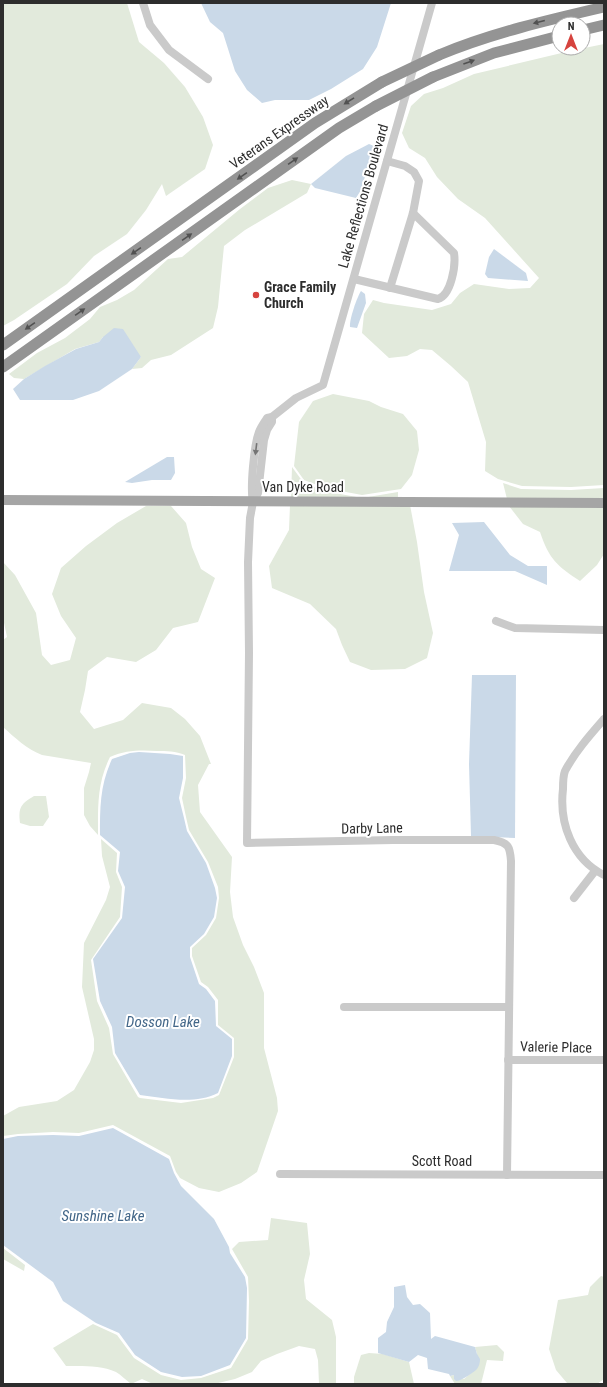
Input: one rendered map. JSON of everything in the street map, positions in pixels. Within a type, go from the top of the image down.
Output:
[{"type":"highway","name":"Veterans Expressway","points":[[3,345],[315,123],[382,82],[439,55],[471,42],[517,28],[604,7]]},
{"type":"highway","points":[[591,28],[604,25]]},
{"type":"highway","points":[[3,367],[339,128],[376,106],[433,77],[494,53],[551,38]]},
{"type":"main road","name":"Van Dyke Road","points":[[3,500],[604,503]]},
{"type":"street","points":[[143,3],[150,25],[169,50],[208,79]]},
{"type":"street","name":"Lake Reflections Boulevard","points":[[253,502],[258,493],[264,440],[267,430],[272,422],[272,417],[296,398],[323,385],[432,3]]},
{"type":"street","points":[[387,161],[404,166],[414,172],[419,181],[413,213],[390,288]]},
{"type":"street","points":[[354,279],[438,299],[443,298],[447,292],[455,262],[454,253],[413,213]]},
{"type":"street","name":"Darby Lane","points":[[253,502],[250,518],[248,562],[249,665],[247,843],[393,840],[494,840],[508,845],[511,860],[507,1175]]},
{"type":"street","points":[[496,621],[515,628],[604,630]]},
{"type":"street","points":[[604,719],[580,747],[565,772],[562,800],[563,820],[568,834],[580,855],[595,871],[604,876]]},
{"type":"street","points":[[574,898],[595,871]]},
{"type":"street","points":[[344,1007],[509,1007]]},
{"type":"street","name":"Valerie Place","points":[[508,1060],[604,1060]]},
{"type":"street","name":"Scott Road","points":[[280,1174],[604,1175]]},
{"type":"shaded area","points":[[3,3],[127,3],[139,42],[164,63],[185,87],[203,117],[213,145],[205,169],[166,196],[162,184],[146,210],[127,234],[94,256],[67,284],[3,326]]},
{"type":"shaded area","points":[[604,44],[604,485],[571,487],[522,486],[498,479],[485,471],[486,442],[468,382],[432,350],[420,349],[407,356],[389,358],[362,333],[364,314],[373,300],[432,310],[451,304],[460,293],[474,284],[509,289],[530,288],[539,278],[485,218],[458,199],[437,177],[425,158],[409,148],[402,133],[411,106],[424,94],[443,88],[474,74],[551,56],[591,56],[591,47]]},
{"type":"shaded area","points":[[292,180],[311,184],[307,193],[245,230],[224,246],[218,307],[213,328],[171,355],[151,360],[142,368],[132,369],[141,357],[103,337],[99,342],[75,349],[24,379],[14,378],[9,374],[37,353],[65,338],[90,319],[100,307],[117,300],[134,290],[168,259],[182,257],[268,188]]},
{"type":"shaded area","points":[[333,394],[369,401],[381,407],[403,414],[417,431],[419,450],[412,475],[401,489],[362,495],[325,488],[304,480],[294,466],[299,422],[313,401]]},
{"type":"shaded area","points":[[292,467],[303,482],[324,491],[362,498],[291,498]]},
{"type":"shaded area","points":[[503,483],[521,489],[571,490],[604,488],[604,500],[507,499]]},
{"type":"shaded area","points":[[398,492],[398,498],[362,498]]},
{"type":"shaded area","points":[[290,505],[410,505],[424,592],[433,633],[427,658],[405,669],[371,670],[350,662],[336,629],[310,604],[272,588],[269,566],[289,530]]},
{"type":"shaded area","points":[[146,506],[171,506],[186,523],[192,547],[201,569],[215,578],[198,622],[173,628],[156,650],[136,662],[107,657],[88,671],[80,712],[94,729],[123,720],[142,703],[171,708],[185,719],[200,736],[211,764],[209,764],[198,785],[200,812],[232,857],[230,892],[233,917],[243,945],[254,967],[264,993],[264,1048],[277,1098],[278,1111],[257,1172],[241,1183],[219,1192],[199,1188],[180,1178],[170,1156],[113,1125],[79,1133],[53,1132],[3,1136],[3,1116],[19,1107],[57,1101],[74,1090],[90,1062],[94,1050],[94,1039],[82,987],[84,943],[106,900],[110,887],[102,856],[101,839],[117,853],[116,872],[122,887],[120,917],[91,960],[97,1001],[109,1028],[113,1054],[138,1097],[181,1103],[213,1098],[219,1095],[234,1057],[234,1038],[218,1025],[218,1000],[208,987],[201,982],[192,956],[192,948],[206,935],[216,918],[219,898],[218,887],[208,862],[189,830],[182,798],[186,778],[185,755],[171,752],[139,751],[122,753],[110,757],[100,786],[98,805],[98,835],[90,826],[84,815],[84,788],[91,763],[37,753],[3,727],[3,640],[7,637],[3,618],[3,562],[15,575],[36,613],[42,655],[51,665],[70,660],[76,638],[61,616],[52,594],[61,568],[86,546],[117,523]]},
{"type":"shaded area","points":[[509,506],[604,506],[604,554],[597,565],[580,581],[565,571],[555,561],[547,549],[540,532],[523,524]]},
{"type":"shaded area","points":[[34,796],[46,796],[49,817],[43,826],[30,826],[20,823],[21,806]]},
{"type":"shaded area","points":[[271,1218],[307,1223],[310,1254],[304,1280],[306,1299],[332,1320],[336,1337],[336,1384],[319,1384],[318,1360],[315,1349],[299,1346],[261,1361],[252,1372],[235,1379],[214,1384],[153,1384],[142,1379],[131,1384],[118,1373],[104,1368],[91,1366],[66,1366],[53,1348],[93,1324],[117,1335],[134,1358],[161,1375],[181,1380],[201,1378],[231,1368],[248,1339],[249,1301],[248,1277],[232,1249],[239,1242],[268,1240]]},
{"type":"shaded area","points":[[3,1248],[25,1265],[24,1271],[3,1259]]},
{"type":"shaded area","points":[[601,1276],[604,1277],[604,1379],[597,1384],[567,1383],[556,1370],[549,1349],[558,1300],[588,1295],[590,1287]]},
{"type":"shaded area","points":[[497,1345],[504,1352],[503,1361],[487,1360],[481,1384],[455,1384],[450,1376],[454,1375],[455,1377],[464,1379],[471,1373],[477,1354],[475,1347]]},
{"type":"shaded area","points":[[369,1353],[383,1354],[409,1362],[414,1384],[354,1384],[354,1377],[361,1355]]},
{"type":"water","points":[[201,3],[391,3],[377,47],[363,69],[331,89],[309,100],[275,100],[262,103],[247,90],[235,71],[223,33],[210,22]]},
{"type":"water","points":[[369,144],[374,146],[361,190],[356,198],[315,188],[311,184],[346,156]]},
{"type":"water","points":[[494,249],[526,273],[528,281],[488,278],[485,274],[489,257]]},
{"type":"water","points":[[361,291],[365,294],[366,303],[357,328],[350,327],[357,298]]},
{"type":"water","points":[[114,328],[123,329],[141,357],[132,369],[99,391],[73,400],[20,400],[13,389],[24,379],[76,349],[99,342]]},
{"type":"water","points":[[167,457],[174,457],[175,473],[171,480],[152,480],[132,483],[125,482]]},
{"type":"water","points":[[484,522],[510,555],[528,566],[547,566],[547,585],[515,571],[449,571],[459,535],[452,523]]},
{"type":"water","points":[[472,675],[516,675],[515,838],[471,836],[469,764]]},
{"type":"water","name":"Dosson Lake","points":[[139,752],[183,756],[183,778],[179,798],[187,831],[206,863],[217,898],[214,917],[204,934],[190,947],[190,957],[199,984],[206,989],[215,1001],[216,1026],[232,1039],[232,1056],[218,1093],[199,1099],[179,1100],[140,1095],[115,1053],[112,1027],[100,1001],[93,959],[122,918],[125,887],[118,871],[120,852],[100,835],[103,787],[112,759],[130,753]]},
{"type":"water","name":"Sunshine Lake","points":[[113,1128],[169,1159],[181,1186],[214,1219],[229,1247],[230,1253],[245,1277],[247,1288],[246,1338],[230,1365],[201,1376],[182,1377],[161,1372],[135,1355],[119,1333],[96,1323],[63,1301],[53,1282],[3,1245],[3,1139],[18,1136],[79,1136]]},
{"type":"water","points":[[405,1285],[407,1297],[413,1305],[420,1304],[430,1313],[431,1339],[435,1336],[475,1347],[480,1362],[477,1369],[470,1375],[456,1381],[454,1379],[454,1375],[450,1376],[449,1374],[428,1369],[427,1358],[418,1355],[409,1362],[378,1353],[378,1338],[386,1332],[387,1322],[394,1307],[394,1287]]},
{"type":"place","name":"Grace Family Church","points":[[256,295]]}]
